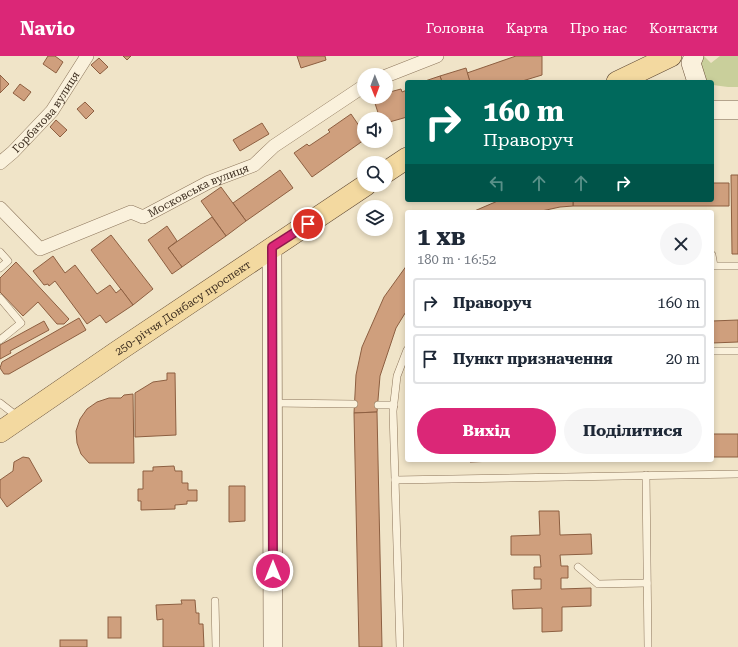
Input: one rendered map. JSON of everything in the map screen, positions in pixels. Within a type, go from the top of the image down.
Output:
[{"type":"main road","points":[[621,80],[671,56]]},
{"type":"main road","points":[[393,167],[405,159]]},
{"type":"main road","name":"250-річчя Донбасу проспект","points":[[0,432],[357,191]]},
{"type":"street","name":"Горбачова вулиця","points":[[0,163],[13,152],[52,111],[87,56]]},
{"type":"street","points":[[393,73],[437,56]]},
{"type":"street","points":[[694,56],[691,63],[696,80]]},
{"type":"street","name":"Московська вулиця","points":[[0,208],[40,249],[131,212],[143,217],[209,182],[254,165],[274,146],[357,91]]},
{"type":"street","points":[[272,247],[273,647]]},
{"type":"lane","points":[[0,252],[8,261],[0,268]]},
{"type":"lane","points":[[714,266],[738,266]]},
{"type":"lane","points":[[0,298],[21,323],[0,340]]},
{"type":"lane","points":[[714,351],[738,351]]},
{"type":"lane","points":[[400,647],[394,405],[397,376],[405,357]]},
{"type":"lane","points":[[0,403],[20,418]]},
{"type":"lane","points":[[273,403],[354,404]]},
{"type":"lane","points":[[378,405],[394,405]]},
{"type":"lane","points":[[395,480],[738,474]]},
{"type":"lane","points":[[646,476],[648,647]]},
{"type":"lane","points":[[578,567],[598,584],[647,583]]},
{"type":"lane","points":[[215,601],[216,647]]},
{"type":"green space","points":[[703,56],[711,63],[720,56],[738,56],[738,87],[714,85],[714,80],[706,80],[700,67]]},
{"type":"building","points":[[48,56],[55,56],[63,62],[56,73],[43,64]]},
{"type":"building","points":[[123,56],[131,56],[127,60]]},
{"type":"building","points":[[297,56],[325,56],[326,60],[301,68]]},
{"type":"building","points":[[516,56],[542,56],[542,75],[526,80],[469,80],[467,73]]},
{"type":"building","points":[[99,58],[108,67],[100,74],[91,65]]},
{"type":"building","points":[[466,68],[469,80],[441,80],[440,76]]},
{"type":"building","points":[[0,75],[9,84],[0,93]]},
{"type":"building","points":[[440,76],[441,80],[428,80]]},
{"type":"building","points":[[20,84],[31,92],[24,101],[13,93]]},
{"type":"building","points":[[401,89],[402,92],[405,91],[405,118],[393,121],[393,112],[378,112],[375,104],[393,104],[393,91]]},
{"type":"building","points":[[85,102],[94,111],[86,119],[77,109]]},
{"type":"building","points":[[351,114],[357,123],[357,145],[312,177],[294,153],[307,144],[309,146],[330,132],[328,130]]},
{"type":"building","points":[[56,120],[67,130],[60,137],[50,127]]},
{"type":"building","points":[[262,123],[269,134],[240,151],[233,140]]},
{"type":"building","points":[[280,170],[293,188],[246,221],[233,203]]},
{"type":"building","points":[[731,175],[738,175],[738,254],[732,254]]},
{"type":"building","points":[[714,183],[729,183],[729,206],[573,206],[573,202],[714,202]]},
{"type":"building","points":[[221,187],[246,221],[226,236],[201,201]]},
{"type":"building","points":[[495,202],[573,202],[573,206],[546,210],[477,210]]},
{"type":"building","points":[[212,217],[226,236],[182,267],[168,248]]},
{"type":"building","points":[[167,226],[177,241],[168,248],[182,267],[172,274],[148,240]]},
{"type":"building","points":[[111,235],[153,289],[133,305],[91,250]]},
{"type":"building","points":[[53,256],[65,273],[75,265],[97,294],[110,285],[116,293],[121,289],[133,305],[106,323],[100,315],[87,324],[55,281],[49,286],[48,284],[44,285],[33,271]]},
{"type":"building","points":[[16,262],[69,319],[64,324],[57,324],[38,302],[23,316],[0,292],[0,278]]},
{"type":"building","points":[[405,268],[405,313],[396,328],[380,376],[377,412],[354,413],[356,375],[362,347],[384,297]]},
{"type":"building","points":[[79,318],[86,330],[9,374],[4,374],[0,368],[2,362]]},
{"type":"building","points":[[738,320],[738,342],[714,343],[714,321]]},
{"type":"building","points":[[44,321],[49,330],[10,351],[11,353],[0,359],[0,345]]},
{"type":"building","points":[[167,373],[175,373],[176,435],[135,437],[135,393],[153,382],[167,380]]},
{"type":"building","points":[[133,394],[134,463],[89,463],[81,454],[77,443],[76,431],[80,419],[87,409],[97,402],[109,398],[121,398],[124,395]]},
{"type":"building","points":[[377,412],[382,647],[359,647],[354,413]]},
{"type":"building","points":[[714,434],[738,434],[738,457],[714,457]]},
{"type":"building","points":[[23,457],[29,458],[42,481],[7,507],[0,497],[0,480],[13,471],[14,462]]},
{"type":"building","points":[[174,466],[175,471],[182,471],[182,483],[188,483],[188,490],[197,490],[197,501],[187,501],[187,504],[175,505],[175,509],[141,510],[141,501],[138,501],[138,489],[143,489],[143,471],[153,471],[153,467]]},
{"type":"building","points":[[229,486],[245,486],[245,521],[229,522]]},
{"type":"building","points":[[539,511],[559,511],[560,535],[591,534],[592,554],[560,555],[561,566],[568,566],[568,578],[561,578],[561,589],[591,588],[591,606],[562,607],[562,631],[542,632],[542,608],[513,609],[512,590],[541,589],[541,579],[534,579],[534,567],[541,567],[540,555],[511,555],[511,536],[540,535]]},
{"type":"building","points":[[181,600],[195,600],[196,613],[199,613],[199,624],[203,624],[204,647],[163,647],[163,619],[157,620],[156,605],[182,604]]},
{"type":"building","points":[[108,617],[121,617],[121,638],[108,638]]},
{"type":"building","points":[[60,640],[87,640],[87,647],[60,647]]},
{"type":"route","points":[[273,571],[272,247],[308,224]]}]
